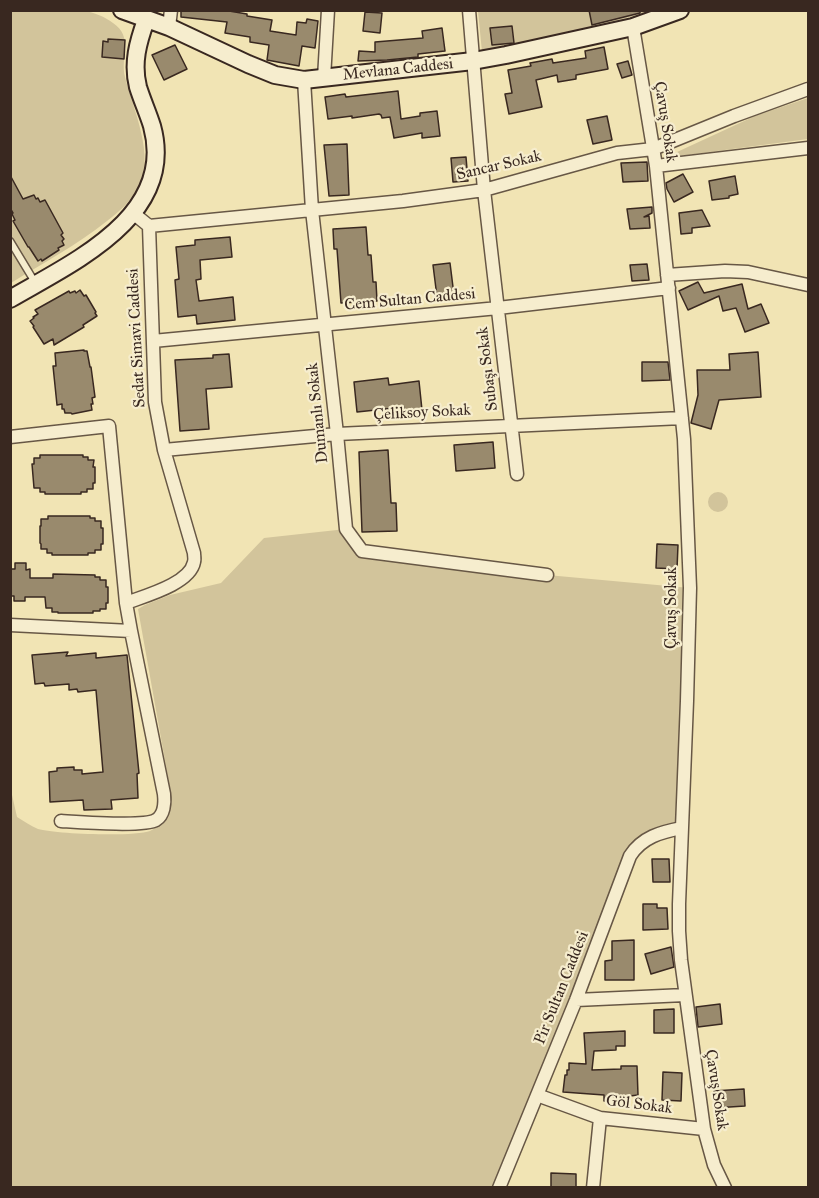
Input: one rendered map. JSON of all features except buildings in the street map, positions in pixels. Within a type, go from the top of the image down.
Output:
[{"type":"street","name":"Mevlana Caddesi","points":[[122,10],[146,20],[170,19],[243,62],[276,75],[304,80],[473,61],[506,55],[633,27],[680,10]]},
{"type":"street","points":[[324,78],[328,10]]},
{"type":"street","name":"Subaşı Sokak","points":[[469,10],[484,190],[517,474]]},
{"type":"street","points":[[10,299],[107,240],[133,213],[149,188],[155,166],[156,147],[152,126],[138,84],[135,63],[137,44],[146,20]]},
{"type":"street","name":"Çavuş Sokak","points":[[633,27],[656,166],[682,418],[690,588],[679,931],[685,995],[704,1130],[714,1165],[725,1188]]},
{"type":"street","name":"Dumanlı Sokak","points":[[304,80],[312,210],[346,529],[362,551],[547,575]]},
{"type":"street","name":"Sancar Sokak","points":[[149,226],[403,201],[484,190],[617,153],[653,149],[808,89]]},
{"type":"street","points":[[656,166],[808,148]]},
{"type":"street","points":[[133,213],[149,226]]},
{"type":"street","name":"Sedat Simavi Caddesi","points":[[126,603],[170,586],[186,575],[194,563],[194,553],[164,450],[155,402],[149,226]]},
{"type":"street","name":"Cem Sultan Caddesi","points":[[153,341],[498,308],[725,271],[748,272],[808,285]]},
{"type":"street","name":"Çeliksoy Sokak","points":[[164,450],[337,434],[682,418]]},
{"type":"street","points":[[10,437],[109,426],[130,631],[164,794],[165,804],[161,814],[155,820],[99,824],[61,821]]},
{"type":"street","points":[[10,625],[130,631]]},
{"type":"street","name":"Pir Sultan Caddesi","points":[[499,1188],[576,1000],[630,856],[642,842],[651,837],[682,828]]},
{"type":"street","points":[[576,1000],[685,995]]},
{"type":"street","name":"Göl Sokak","points":[[537,1095],[600,1118],[704,1130]]},
{"type":"street","points":[[593,1188],[600,1118]]},
{"type":"lane","points":[[10,241],[36,284]]},
{"type":"shaded area","points":[[10,11],[88,12],[106,19],[119,29],[125,41],[125,77],[141,133],[145,162],[138,188],[120,210],[84,238],[11,283]]},
{"type":"shaded area","points":[[478,11],[652,11],[557,37],[482,52]]},
{"type":"shaded area","points":[[808,98],[808,139],[664,158],[755,116]]},
{"type":"shaded area","points":[[714,492],[722,492],[728,498],[728,506],[722,512],[714,512],[708,506],[708,498]]},
{"type":"shaded area","points":[[346,529],[362,551],[547,575],[690,588],[682,828],[642,842],[499,1187],[11,1187],[10,786],[17,817],[38,829],[112,834],[141,833],[156,828],[169,811],[169,783],[138,609],[170,595],[221,583],[264,538]]}]
